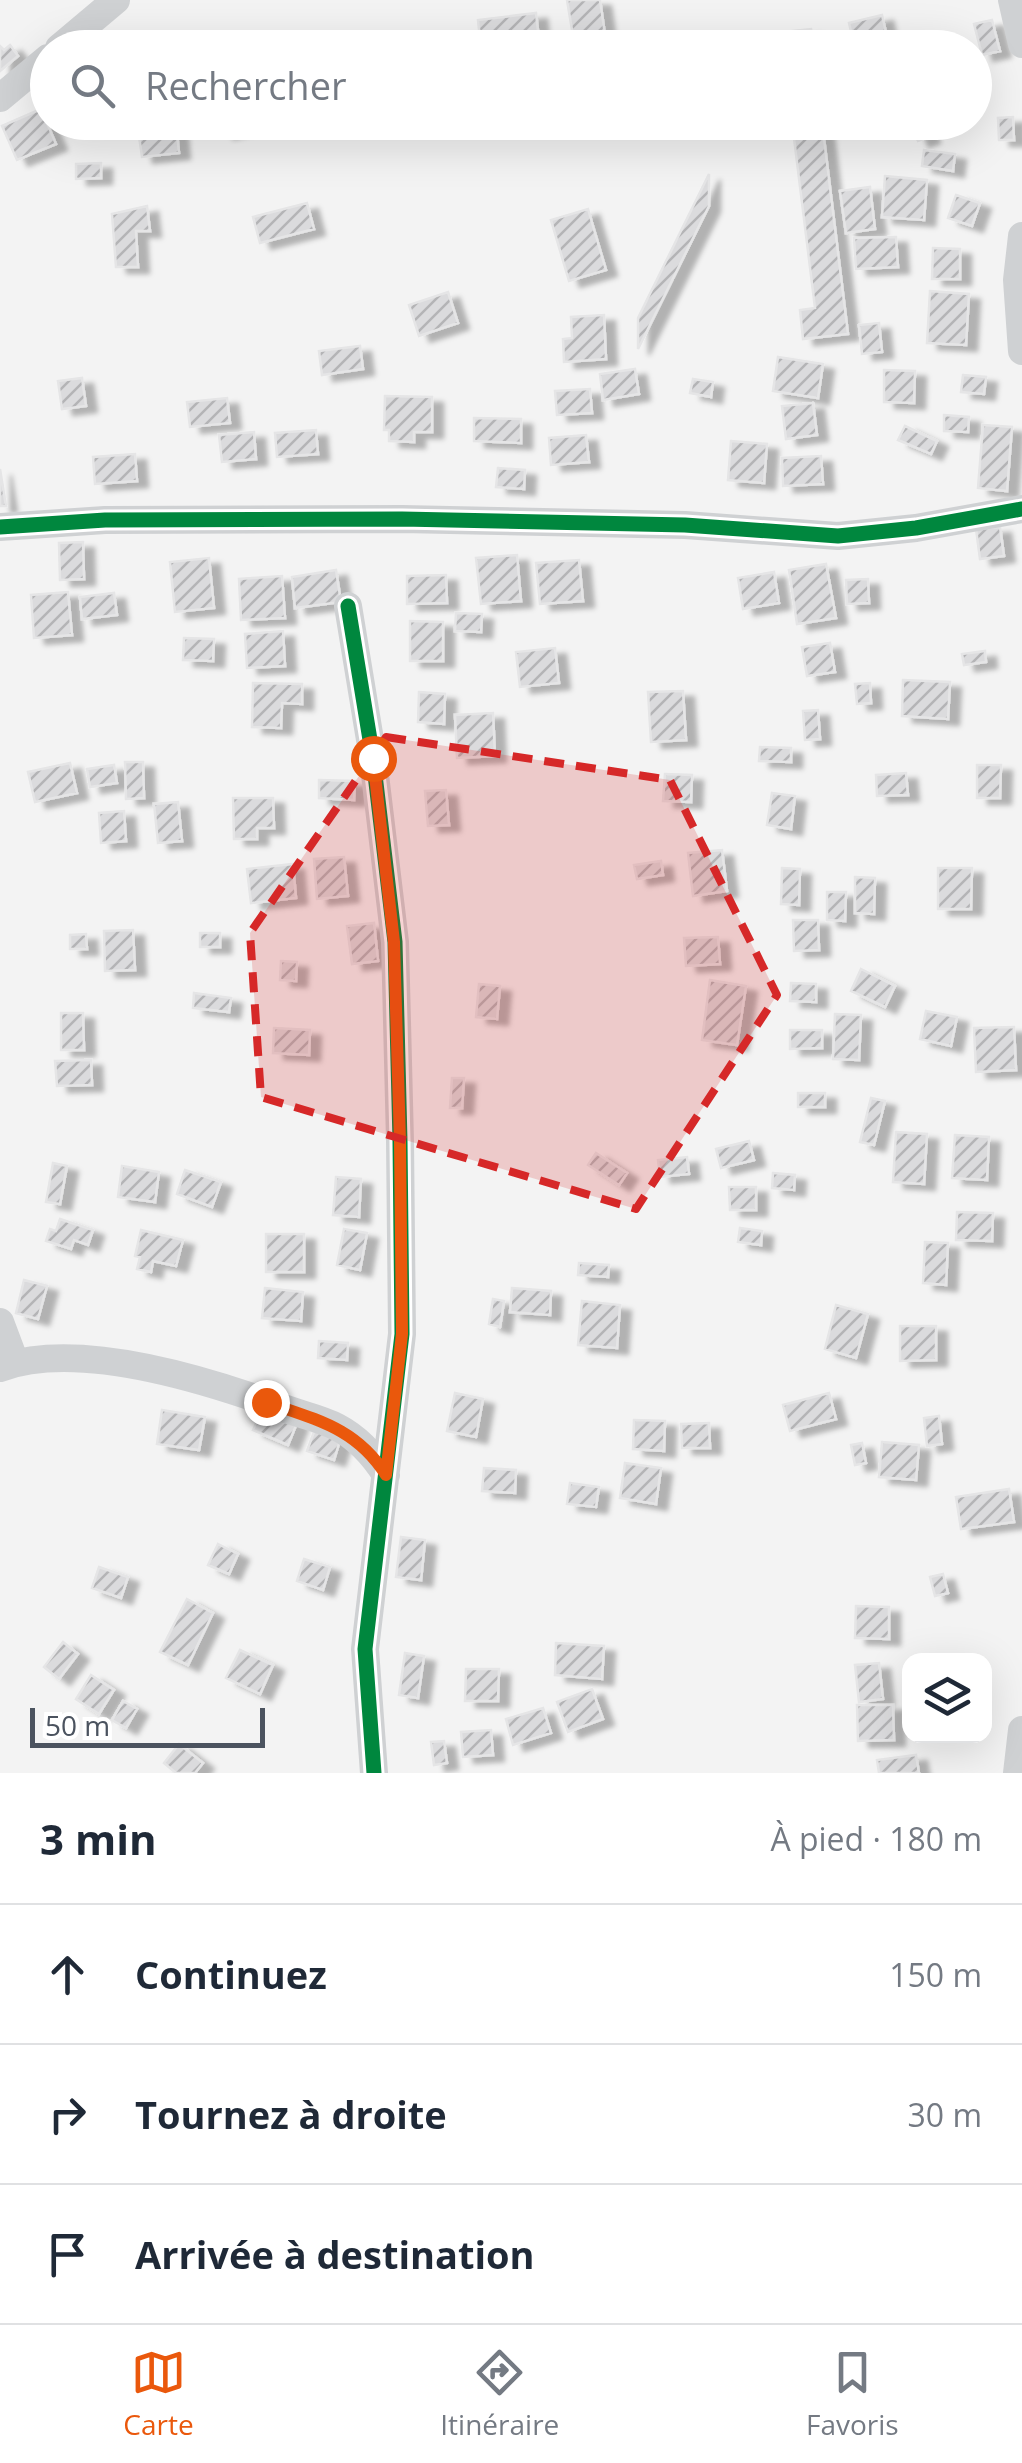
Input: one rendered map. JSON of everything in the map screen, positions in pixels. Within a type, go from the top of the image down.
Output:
[{"type":"street","points":[[81,30],[116,0]]},
{"type":"street","points":[[1012,0],[1022,44]]},
{"type":"street","points":[[0,98],[30,73]]},
{"type":"street","points":[[1022,236],[1018,280],[1022,351]]},
{"type":"street","points":[[0,527],[105,520],[402,520],[685,525],[838,536],[916,528],[1022,508]]},
{"type":"street","points":[[348,606],[373,758],[394,942],[402,1334],[365,1649],[374,1773]]},
{"type":"street","points":[[0,1322],[7,1365],[87,1358],[185,1377],[339,1428],[372,1453],[386,1475]]},
{"type":"street","points":[[1018,1773],[1022,1730]]},
{"type":"highlighted area","points":[[386,737],[670,780],[777,995],[636,1209],[261,1097],[250,933]]},
{"type":"building","points":[[567,0],[600,0],[604,30],[572,30]]},
{"type":"building","points":[[536,13],[538,30],[479,30],[478,20]]},
{"type":"building","points":[[882,15],[885,30],[851,30],[849,23]]},
{"type":"building","points":[[992,20],[1000,51],[992,53],[992,30],[976,30],[974,24]]},
{"type":"building","points":[[10,45],[18,56],[0,71],[0,46],[4,50]]},
{"type":"building","points":[[30,114],[30,140],[54,140],[56,144],[17,160],[2,126]]},
{"type":"building","points":[[1013,117],[1014,140],[999,140],[998,118]]},
{"type":"building","points":[[140,140],[178,140],[179,153],[142,157]]},
{"type":"building","points":[[794,140],[824,140],[848,334],[803,339],[800,310],[815,308]]},
{"type":"building","points":[[924,150],[955,154],[953,171],[922,166]]},
{"type":"building","points":[[101,163],[101,178],[76,179],[76,164]]},
{"type":"building","points":[[709,174],[709,206],[638,349],[638,318]]},
{"type":"building","points":[[885,176],[927,180],[924,220],[882,217]]},
{"type":"building","points":[[870,187],[875,229],[846,233],[840,191]]},
{"type":"building","points":[[956,195],[980,203],[972,226],[948,218]]},
{"type":"building","points":[[307,203],[314,229],[260,243],[253,217]]},
{"type":"building","points":[[147,206],[150,231],[136,231],[138,267],[116,267],[112,214]]},
{"type":"building","points":[[588,209],[606,270],[569,281],[551,220]]},
{"type":"building","points":[[896,237],[898,267],[856,269],[854,238]]},
{"type":"building","points":[[933,248],[960,249],[960,279],[932,279]]},
{"type":"building","points":[[930,291],[969,294],[966,345],[927,343]]},
{"type":"building","points":[[448,292],[458,323],[419,336],[409,305]]},
{"type":"building","points":[[604,315],[606,359],[564,362],[563,339],[572,338],[571,317]]},
{"type":"building","points":[[879,323],[882,352],[862,354],[859,325]]},
{"type":"building","points":[[360,346],[363,369],[322,375],[319,351]]},
{"type":"building","points":[[778,357],[823,364],[818,398],[773,391]]},
{"type":"building","points":[[635,369],[639,394],[603,400],[600,374]]},
{"type":"building","points":[[884,370],[915,371],[914,403],[884,402]]},
{"type":"building","points":[[963,375],[986,377],[984,394],[961,392]]},
{"type":"building","points":[[82,378],[86,406],[62,409],[58,381]]},
{"type":"building","points":[[693,379],[713,382],[711,397],[690,393]]},
{"type":"building","points":[[590,389],[592,413],[557,415],[555,391]]},
{"type":"building","points":[[385,396],[432,397],[432,432],[414,432],[414,442],[389,441],[389,430],[384,430]]},
{"type":"building","points":[[227,398],[230,423],[190,427],[187,402]]},
{"type":"building","points":[[813,403],[817,435],[786,439],[782,406]]},
{"type":"building","points":[[944,415],[969,417],[968,432],[944,431]]},
{"type":"building","points":[[474,418],[521,419],[521,443],[474,441]]},
{"type":"building","points":[[983,425],[1012,427],[1007,491],[978,488]]},
{"type":"building","points":[[905,426],[937,441],[931,454],[898,440]]},
{"type":"building","points":[[316,430],[318,454],[277,457],[275,433]]},
{"type":"building","points":[[254,432],[256,459],[222,462],[219,435]]},
{"type":"building","points":[[586,435],[589,462],[551,465],[549,438]]},
{"type":"building","points":[[731,441],[767,444],[764,483],[728,480]]},
{"type":"building","points":[[135,454],[137,481],[95,484],[93,457]]},
{"type":"building","points":[[821,456],[823,484],[783,486],[782,458]]},
{"type":"building","points":[[498,468],[525,470],[524,489],[496,487]]},
{"type":"building","points":[[0,469],[6,506],[0,506]]},
{"type":"building","points":[[1000,527],[1004,556],[980,559],[976,529]]},
{"type":"building","points":[[83,542],[84,579],[60,580],[59,543]]},
{"type":"building","points":[[517,555],[521,601],[481,604],[476,558]]},
{"type":"building","points":[[209,558],[214,608],[175,612],[170,562]]},
{"type":"building","points":[[579,560],[583,601],[540,604],[536,563]]},
{"type":"building","points":[[826,564],[836,618],[797,624],[789,570]]},
{"type":"building","points":[[336,570],[341,602],[295,608],[292,577]]},
{"type":"building","points":[[774,572],[779,603],[743,609],[738,578]]},
{"type":"building","points":[[446,575],[447,603],[407,604],[407,576]]},
{"type":"building","points":[[282,576],[285,618],[241,620],[239,579]]},
{"type":"building","points":[[868,579],[869,603],[847,604],[846,580]]},
{"type":"building","points":[[68,592],[72,635],[34,638],[31,595]]},
{"type":"building","points":[[114,593],[117,615],[82,619],[80,597]]},
{"type":"building","points":[[456,613],[482,614],[481,632],[455,631]]},
{"type":"building","points":[[410,621],[443,622],[443,661],[410,661]]},
{"type":"building","points":[[283,631],[285,666],[247,668],[245,634]]},
{"type":"building","points":[[184,638],[214,639],[213,661],[183,660]]},
{"type":"building","points":[[830,643],[835,672],[807,676],[802,647]]},
{"type":"building","points":[[555,648],[559,683],[520,687],[516,652]]},
{"type":"building","points":[[985,651],[986,662],[964,665],[962,654]]},
{"type":"building","points":[[903,680],[950,682],[948,719],[902,716]]},
{"type":"building","points":[[253,683],[302,684],[302,704],[282,703],[281,728],[252,727]]},
{"type":"building","points":[[870,683],[871,703],[857,704],[855,684]]},
{"type":"building","points":[[683,691],[686,740],[651,742],[648,692]]},
{"type":"building","points":[[419,692],[445,694],[444,724],[418,722]]},
{"type":"building","points":[[818,710],[820,739],[805,740],[803,711]]},
{"type":"building","points":[[493,713],[495,756],[457,758],[455,715]]},
{"type":"building","points":[[760,747],[791,748],[791,762],[759,761]]},
{"type":"building","points":[[125,762],[143,762],[144,798],[126,799]]},
{"type":"building","points":[[70,763],[77,793],[35,802],[28,772]]},
{"type":"building","points":[[114,765],[117,783],[90,787],[87,769]]},
{"type":"building","points":[[977,765],[1001,765],[1000,798],[977,798]]},
{"type":"building","points":[[906,773],[908,795],[877,796],[876,775]]},
{"type":"building","points":[[665,774],[692,775],[691,802],[663,801]]},
{"type":"building","points":[[319,780],[355,781],[354,800],[319,798]]},
{"type":"building","points":[[446,790],[449,825],[428,826],[425,791]]},
{"type":"building","points":[[772,793],[795,796],[791,829],[767,825]]},
{"type":"building","points":[[233,798],[273,798],[274,828],[257,828],[257,839],[234,839]]},
{"type":"building","points":[[178,802],[182,841],[158,843],[154,804]]},
{"type":"building","points":[[124,811],[126,841],[101,843],[99,813]]},
{"type":"building","points":[[722,850],[727,891],[693,896],[688,853]]},
{"type":"building","points":[[344,857],[348,896],[317,899],[314,859]]},
{"type":"building","points":[[661,861],[663,875],[637,879],[634,865]]},
{"type":"building","points":[[293,864],[296,898],[251,903],[247,869]]},
{"type":"building","points":[[782,868],[800,869],[799,905],[781,904]]},
{"type":"building","points":[[938,868],[972,868],[971,909],[938,909]]},
{"type":"building","points":[[855,877],[875,878],[874,914],[855,913]]},
{"type":"building","points":[[827,892],[846,892],[845,921],[827,920]]},
{"type":"building","points":[[793,920],[818,920],[819,950],[794,951]]},
{"type":"building","points":[[374,923],[378,961],[352,964],[347,926]]},
{"type":"building","points":[[133,930],[135,970],[105,971],[104,931]]},
{"type":"building","points":[[200,933],[220,933],[220,947],[200,947]]},
{"type":"building","points":[[86,934],[87,949],[70,949],[70,935]]},
{"type":"building","points":[[718,937],[720,964],[686,966],[684,938]]},
{"type":"building","points":[[281,961],[297,962],[296,981],[280,980]]},
{"type":"building","points":[[861,969],[895,986],[885,1007],[851,991]]},
{"type":"building","points":[[710,980],[746,986],[737,1045],[702,1040]]},
{"type":"building","points":[[791,983],[816,984],[816,1002],[790,1001]]},
{"type":"building","points":[[479,984],[500,986],[497,1019],[476,1017]]},
{"type":"building","points":[[194,993],[231,998],[229,1012],[193,1008]]},
{"type":"building","points":[[926,1011],[957,1017],[951,1046],[920,1039]]},
{"type":"building","points":[[61,1013],[83,1013],[84,1050],[61,1050]]},
{"type":"building","points":[[835,1014],[861,1015],[859,1060],[833,1059]]},
{"type":"building","points":[[1014,1027],[1016,1070],[976,1072],[974,1028]]},
{"type":"building","points":[[274,1028],[310,1030],[309,1055],[273,1053]]},
{"type":"building","points":[[790,1030],[822,1030],[822,1048],[790,1049]]},
{"type":"building","points":[[91,1060],[92,1085],[57,1086],[55,1061]]},
{"type":"building","points":[[452,1078],[464,1078],[462,1108],[450,1108]]},
{"type":"building","points":[[798,1093],[825,1093],[825,1107],[798,1107]]},
{"type":"building","points":[[871,1098],[885,1101],[874,1145],[860,1142]]},
{"type":"building","points":[[896,1132],[927,1134],[924,1184],[893,1182]]},
{"type":"building","points":[[955,1135],[989,1137],[987,1180],[952,1178]]},
{"type":"building","points":[[749,1141],[754,1160],[721,1168],[716,1149]]},
{"type":"building","points":[[596,1153],[627,1173],[619,1185],[588,1165]]},
{"type":"building","points":[[687,1157],[689,1174],[660,1177],[658,1160]]},
{"type":"building","points":[[53,1163],[67,1166],[60,1204],[46,1202]]},
{"type":"building","points":[[122,1166],[159,1172],[155,1202],[118,1197]]},
{"type":"building","points":[[185,1170],[221,1182],[212,1207],[177,1194]]},
{"type":"building","points":[[773,1173],[795,1175],[794,1190],[772,1188]]},
{"type":"building","points":[[336,1177],[361,1179],[359,1217],[333,1215]]},
{"type":"building","points":[[729,1187],[756,1187],[756,1210],[730,1210]]},
{"type":"building","points":[[957,1212],[993,1213],[992,1241],[956,1240]]},
{"type":"building","points":[[60,1219],[93,1230],[88,1245],[74,1240],[71,1249],[46,1241],[50,1229],[56,1231]]},
{"type":"building","points":[[740,1228],[762,1231],[761,1245],[738,1242]]},
{"type":"building","points":[[344,1229],[367,1233],[360,1270],[337,1265]]},
{"type":"building","points":[[141,1230],[183,1240],[176,1266],[153,1261],[151,1272],[137,1269],[140,1257],[135,1256]]},
{"type":"building","points":[[266,1234],[304,1234],[304,1272],[266,1272]]},
{"type":"building","points":[[925,1242],[948,1243],[946,1285],[923,1283]]},
{"type":"building","points":[[579,1263],[609,1265],[608,1277],[578,1275]]},
{"type":"building","points":[[24,1280],[47,1286],[38,1319],[16,1313]]},
{"type":"building","points":[[265,1288],[303,1292],[301,1321],[262,1318]]},
{"type":"building","points":[[512,1288],[551,1291],[550,1315],[510,1312]]},
{"type":"building","points":[[493,1299],[504,1301],[500,1327],[489,1324]]},
{"type":"building","points":[[582,1301],[620,1305],[617,1348],[578,1345]]},
{"type":"building","points":[[836,1305],[868,1314],[856,1358],[825,1349]]},
{"type":"building","points":[[900,1326],[936,1326],[936,1360],[900,1361]]},
{"type":"building","points":[[319,1341],[348,1343],[347,1360],[318,1358]]},
{"type":"building","points":[[455,1393],[483,1399],[476,1437],[447,1431]]},
{"type":"building","points":[[829,1393],[836,1419],[790,1431],[783,1405]]},
{"type":"building","points":[[263,1408],[297,1423],[288,1445],[253,1430]]},
{"type":"building","points":[[162,1410],[205,1417],[199,1450],[157,1444]]},
{"type":"building","points":[[939,1416],[942,1444],[927,1446],[924,1418]]},
{"type":"building","points":[[634,1420],[665,1421],[664,1451],[633,1449]]},
{"type":"building","points":[[709,1423],[710,1448],[682,1448],[681,1424]]},
{"type":"building","points":[[315,1429],[341,1437],[334,1460],[307,1451]]},
{"type":"building","points":[[882,1442],[919,1445],[916,1480],[879,1477]]},
{"type":"building","points":[[862,1443],[866,1463],[855,1465],[851,1445]]},
{"type":"building","points":[[625,1463],[661,1468],[656,1504],[620,1498]]},
{"type":"building","points":[[484,1468],[516,1470],[515,1493],[482,1491]]},
{"type":"building","points":[[570,1483],[599,1487],[596,1507],[567,1504]]},
{"type":"building","points":[[1009,1489],[1014,1522],[961,1529],[956,1497]]},
{"type":"building","points":[[401,1537],[425,1540],[421,1580],[396,1577]]},
{"type":"building","points":[[218,1544],[238,1554],[229,1574],[208,1565]]},
{"type":"building","points":[[304,1559],[330,1567],[323,1590],[297,1581]]},
{"type":"building","points":[[99,1567],[128,1577],[121,1598],[92,1588]]},
{"type":"building","points":[[943,1574],[948,1593],[935,1596],[930,1577]]},
{"type":"building","points":[[187,1599],[213,1613],[188,1665],[160,1652]]},
{"type":"building","points":[[856,1606],[889,1607],[889,1639],[855,1638]]},
{"type":"building","points":[[63,1642],[78,1654],[59,1679],[44,1667]]},
{"type":"building","points":[[556,1643],[604,1646],[602,1679],[555,1675]]},
{"type":"building","points":[[240,1650],[273,1665],[260,1694],[226,1678]]},
{"type":"building","points":[[405,1653],[424,1656],[418,1698],[399,1695]]},
{"type":"building","points":[[879,1663],[883,1699],[859,1702],[855,1665]]},
{"type":"building","points":[[466,1669],[499,1669],[498,1701],[465,1701]]},
{"type":"building","points":[[91,1675],[114,1690],[99,1714],[76,1699]]},
{"type":"building","points":[[592,1689],[603,1719],[568,1732],[557,1702]]},
{"type":"building","points":[[123,1701],[137,1709],[126,1728],[112,1720]]},
{"type":"building","points":[[857,1705],[893,1705],[894,1740],[858,1741]]},
{"type":"building","points":[[543,1708],[551,1733],[513,1745],[506,1719]]},
{"type":"building","points":[[491,1730],[493,1755],[463,1757],[461,1732]]},
{"type":"building","points":[[444,1741],[447,1763],[434,1765],[431,1742]]},
{"type":"building","points":[[179,1744],[203,1763],[195,1773],[176,1773],[164,1763]]},
{"type":"building","points":[[916,1755],[919,1773],[879,1773],[877,1760]]},
{"type":"cycle path","points":[[0,527],[105,520],[402,519],[685,525],[838,536],[916,528],[1022,509]]},
{"type":"cycle path","points":[[348,606],[373,758],[395,942],[400,1141],[402,1334],[365,1649],[374,1773]]},
{"type":"route","points":[[266,1402],[339,1428],[372,1453],[386,1475],[402,1334],[400,1141],[394,942],[373,758]]}]
